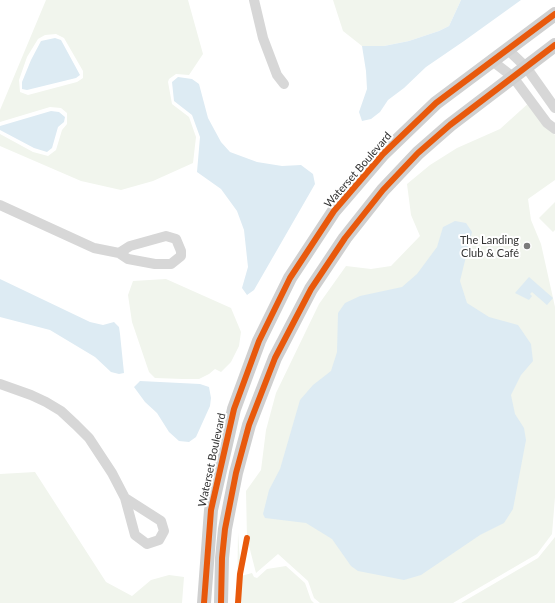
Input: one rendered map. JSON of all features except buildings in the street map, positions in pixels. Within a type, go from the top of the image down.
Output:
[{"type":"street","points":[[254,0],[263,38],[278,75],[284,84]]},
{"type":"street","name":"Waterset Boulevard","points":[[204,603],[211,510],[234,409],[259,341],[290,278],[334,211],[383,154],[436,103],[491,60],[555,14]]},
{"type":"street","points":[[221,603],[224,536],[236,473],[261,392],[292,322],[311,289],[345,238],[383,190],[418,153],[450,125],[555,45]]},
{"type":"street","points":[[507,49],[526,67],[555,108]]},
{"type":"street","points":[[491,60],[513,77],[547,123],[555,129]]},
{"type":"street","points":[[0,205],[94,248],[119,253],[128,259],[164,264],[177,260],[181,251],[176,239],[166,236],[130,246],[119,253]]},
{"type":"street","points":[[0,384],[46,402],[61,411],[76,425],[102,456],[125,498],[135,536],[147,544],[160,540],[164,531],[161,520],[125,498]]},
{"type":"shaded area","points":[[46,0],[188,0],[203,54],[189,75],[176,74],[169,79],[168,82],[172,104],[189,117],[196,137],[193,163],[153,181],[121,190],[81,181],[0,146],[0,134],[33,152],[48,156],[56,150],[62,130],[67,124],[67,113],[61,108],[50,107],[0,122],[0,110]],"holes":[[[56,34],[64,38],[83,71],[83,78],[77,82],[28,95],[20,92],[19,80],[27,57],[38,39],[45,35]]]},
{"type":"shaded area","points":[[333,0],[461,0],[449,26],[439,31],[409,41],[384,46],[362,46],[343,31]]},
{"type":"shaded area","points":[[461,0],[521,0],[426,67],[404,88],[388,100],[380,112],[371,119],[362,121],[359,112],[367,89],[362,46],[384,46],[409,41],[439,31],[449,26]]},
{"type":"shaded area","points":[[55,38],[61,40],[80,75],[76,78],[27,90],[22,89],[22,82],[41,41]]},
{"type":"shaded area","points":[[178,77],[192,79],[199,84],[208,118],[221,142],[230,152],[257,162],[282,166],[301,165],[313,174],[315,184],[254,290],[247,295],[242,288],[248,267],[244,230],[237,211],[221,189],[197,172],[200,137],[192,115],[174,101],[172,82]]},
{"type":"shaded area","points":[[531,101],[555,135],[555,180],[528,199],[531,220],[541,244],[555,307],[555,497],[552,534],[537,554],[453,603],[320,603],[314,598],[308,581],[278,554],[256,573],[247,538],[246,491],[261,470],[266,430],[276,393],[319,304],[346,266],[371,269],[391,266],[420,236],[411,215],[407,184],[430,165],[457,148],[500,129]]},
{"type":"shaded area","points":[[51,111],[59,112],[65,117],[64,122],[58,127],[52,148],[47,152],[34,148],[0,130],[0,126]]},
{"type":"shaded area","points":[[555,202],[555,230],[553,232],[539,218]]},
{"type":"shaded area","points":[[455,221],[466,223],[472,232],[460,281],[467,303],[489,317],[518,325],[531,344],[533,361],[521,375],[511,395],[515,414],[524,428],[526,440],[513,509],[504,523],[480,535],[421,575],[404,580],[358,571],[351,566],[332,539],[306,523],[265,518],[263,514],[269,490],[280,469],[300,400],[313,385],[331,371],[337,352],[338,313],[345,303],[360,296],[402,287],[417,274],[437,247],[443,227]]},
{"type":"shaded area","points":[[529,277],[553,298],[547,305],[532,292],[530,294],[532,296],[529,300],[515,293]]},
{"type":"shaded area","points":[[0,279],[90,322],[103,325],[114,322],[119,327],[124,373],[119,374],[111,372],[95,357],[50,330],[0,317]]},
{"type":"shaded area","points":[[166,279],[231,308],[241,332],[239,346],[231,362],[221,372],[215,369],[199,379],[183,379],[155,378],[149,372],[132,322],[128,295],[133,281]]},
{"type":"shaded area","points":[[140,381],[200,384],[209,387],[211,398],[210,406],[196,437],[189,442],[179,441],[169,432],[157,413],[145,402],[134,387]]},
{"type":"shaded area","points":[[35,472],[106,582],[132,596],[151,580],[169,575],[184,577],[182,603],[0,603],[0,474]]},
{"type":"shaded area","points":[[238,532],[241,576],[252,573],[254,577],[257,578],[267,569],[286,566],[305,583],[311,600],[314,603],[237,603]]},
{"type":"shaded area","points":[[555,537],[555,603],[461,603],[538,558]]},
{"type":"cycle path","points":[[204,603],[211,510],[234,409],[259,341],[290,278],[334,211],[383,154],[436,103],[555,14]]},
{"type":"cycle path","points":[[221,603],[222,558],[225,529],[236,473],[249,425],[275,358],[311,289],[345,238],[383,190],[418,153],[450,125],[555,45]]},
{"type":"cycle path","points":[[238,603],[240,574],[247,538]]},
{"type":"place","name":"The Landing Club & Café","points":[[527,246]]}]
